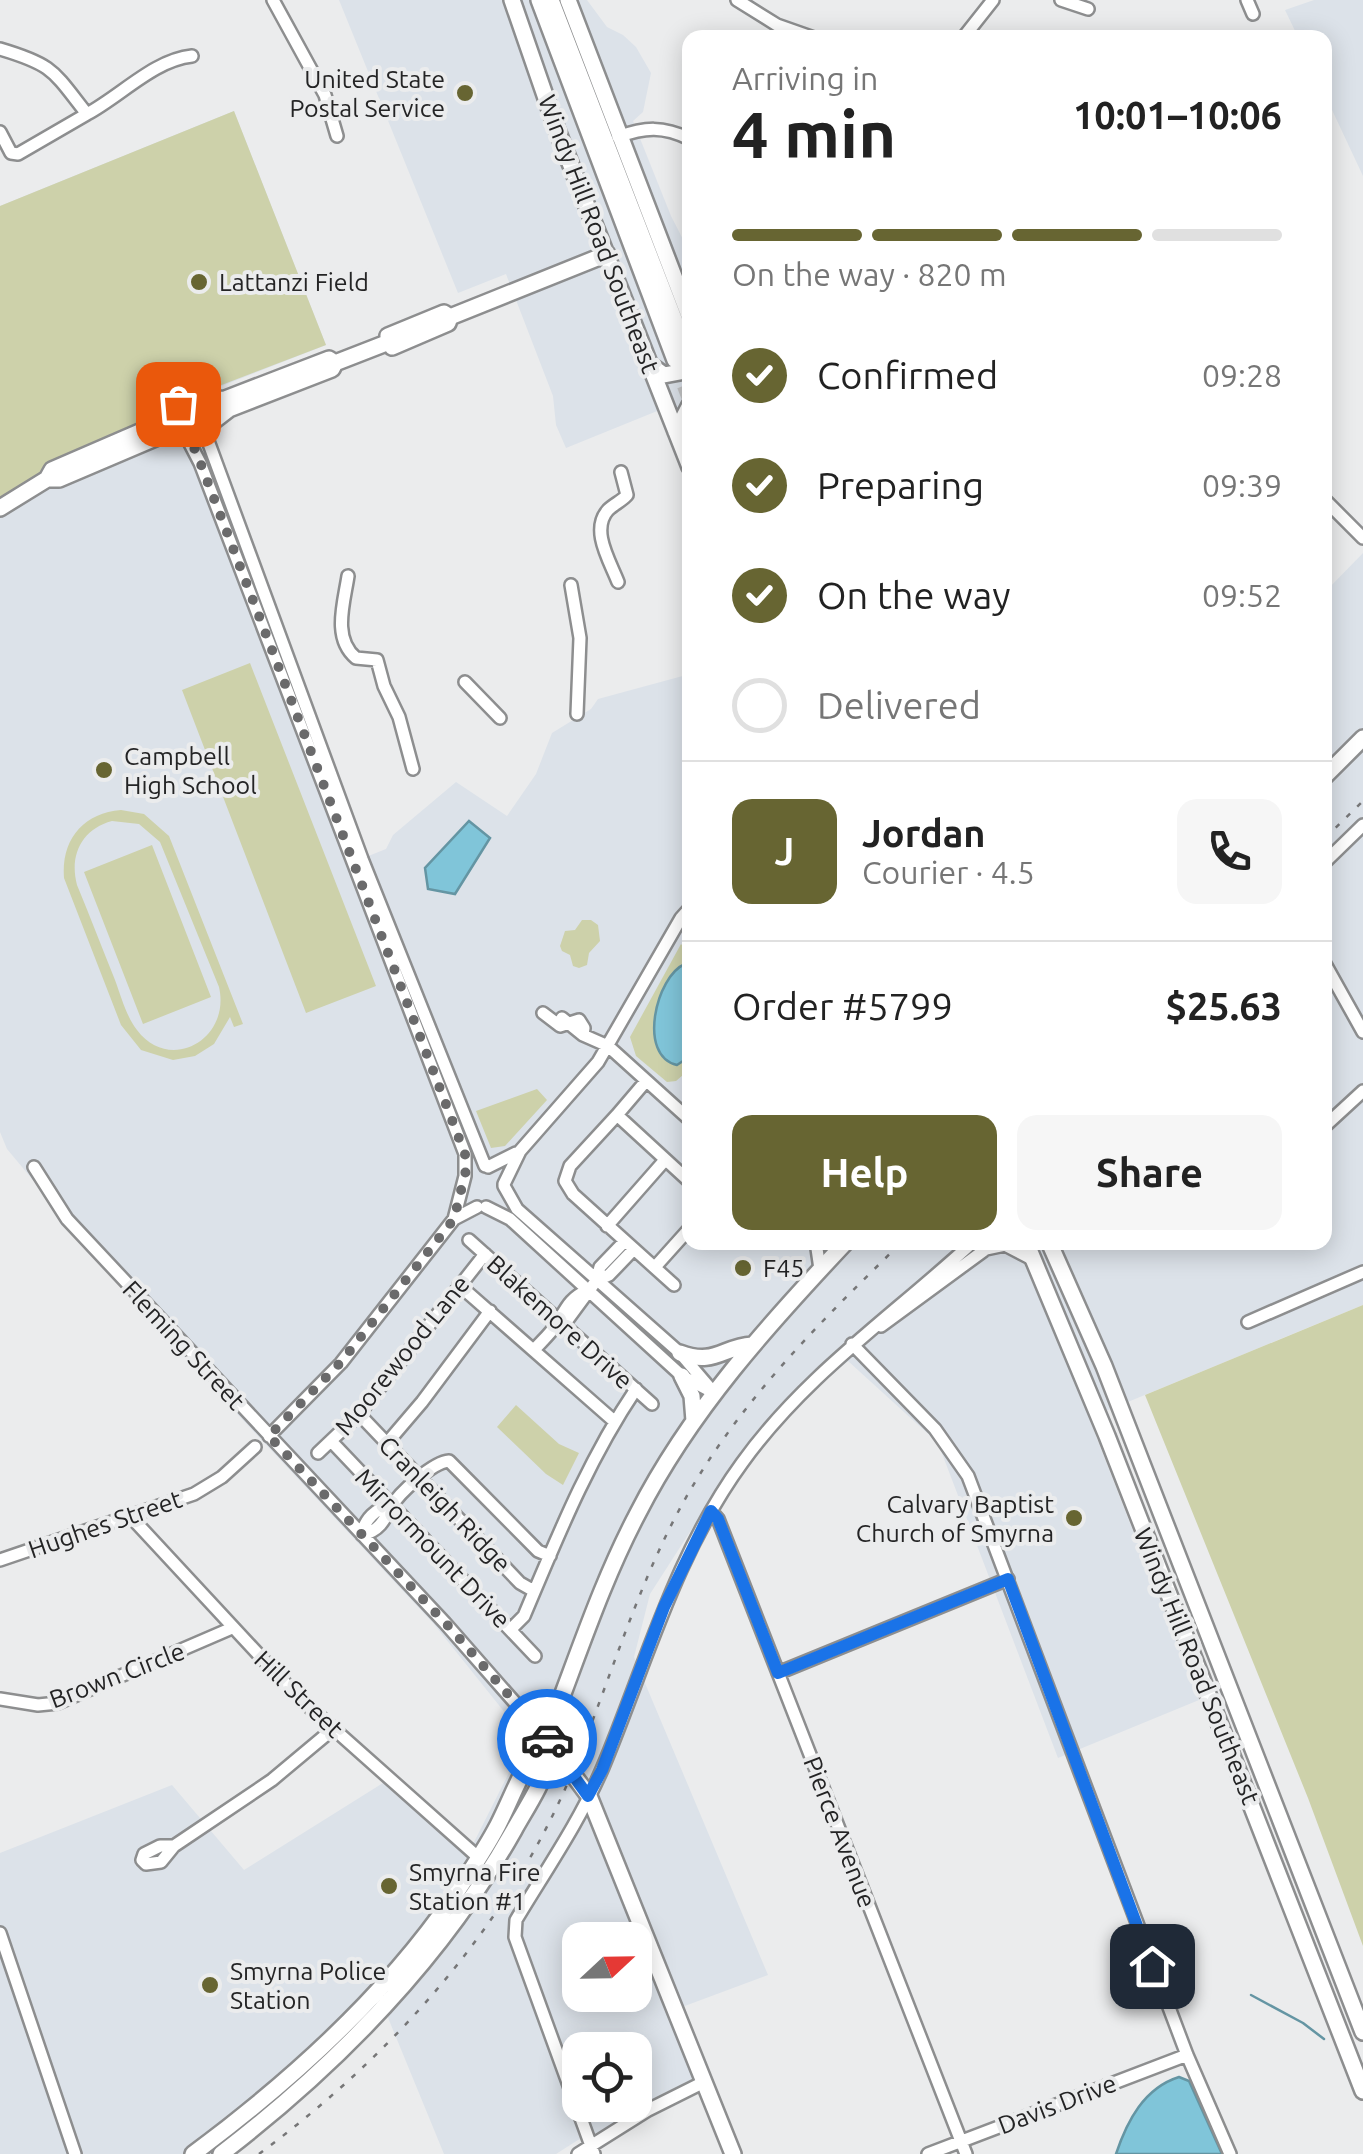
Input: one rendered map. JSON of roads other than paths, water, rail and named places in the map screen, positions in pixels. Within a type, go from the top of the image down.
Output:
[{"type":"main road","name":"Windy Hill Road Southeast","points":[[512,0],[557,130],[682,447]]},
{"type":"main road","name":"Windy Hill Road Southeast","points":[[538,0],[682,355]]},
{"type":"main road","name":"Windy Hill Road Southeast","points":[[551,0],[682,355]]},
{"type":"main road","points":[[568,0],[682,298]]},
{"type":"main road","points":[[47,479],[59,479],[160,436],[197,436],[230,409],[332,370],[335,362],[389,342],[388,336],[444,314],[450,317],[607,254]]},
{"type":"main road","points":[[0,508],[47,479],[52,470],[86,452],[156,425],[184,400],[225,398],[329,358],[335,362]]},
{"type":"main road","points":[[650,365],[664,375],[680,372],[682,366]]},
{"type":"main road","points":[[198,401],[208,412],[205,428]]},
{"type":"main road","points":[[174,409],[172,422],[184,435]]},
{"type":"main road","points":[[676,432],[682,421]]},
{"type":"main road","points":[[1332,769],[1363,738]]},
{"type":"main road","points":[[221,2154],[331,2060],[428,1957],[482,1884],[540,1780],[548,1761],[546,1738],[592,1611],[626,1536],[675,1447],[752,1345],[838,1250]]},
{"type":"main road","name":"Windy Hill Road Southeast","points":[[1030,1250],[1107,1436],[1363,2091]]},
{"type":"main road","name":"Windy Hill Road Southeast","points":[[1053,1250],[1108,1376],[1363,2032]]},
{"type":"main road","points":[[680,1353],[709,1359],[752,1345]]},
{"type":"main road","points":[[682,1376],[692,1396],[694,1421]]},
{"type":"main road","points":[[546,1738],[588,1796],[733,2154]]},
{"type":"main road","points":[[193,2154],[250,2111],[358,2010],[424,1935],[479,1858],[534,1750],[546,1738]]},
{"type":"main road","points":[[540,1780],[571,1768]]},
{"type":"street","points":[[273,0],[325,96],[337,136]]},
{"type":"street","points":[[738,0],[791,30]]},
{"type":"street","points":[[970,30],[994,0]]},
{"type":"street","points":[[1061,0],[1088,8]]},
{"type":"street","points":[[1247,0],[1253,14]]},
{"type":"street","points":[[0,49],[36,59],[50,68],[88,114]]},
{"type":"street","points":[[0,132],[10,152],[18,154],[88,114],[162,63],[192,56]]},
{"type":"street","points":[[618,136],[646,127],[682,135]]},
{"type":"street","points":[[205,428],[362,859],[486,1166],[498,1173],[516,1209],[682,1376],[714,1394]]},
{"type":"street","points":[[184,435],[200,462],[465,1154],[465,1176],[454,1219],[341,1362],[269,1436]]},
{"type":"street","points":[[618,582],[600,526],[610,508],[628,494],[621,472]]},
{"type":"street","points":[[1332,507],[1363,538]]},
{"type":"street","points":[[348,576],[342,640],[356,658],[377,660],[384,686],[400,717],[413,770]]},
{"type":"street","points":[[571,585],[580,638],[576,714]]},
{"type":"street","points":[[466,682],[500,718]]},
{"type":"street","points":[[1332,855],[1363,825]]},
{"type":"street","points":[[454,1219],[501,1198],[520,1151],[608,1046],[682,917]]},
{"type":"street","points":[[1332,977],[1363,1032]]},
{"type":"street","points":[[543,1013],[560,1026],[564,1021],[579,1020],[583,1034],[608,1046],[682,1113]]},
{"type":"street","points":[[646,1081],[570,1166],[565,1181],[573,1194],[674,1285]]},
{"type":"street","points":[[1332,1120],[1363,1091]]},
{"type":"street","points":[[617,1116],[682,1175]]},
{"type":"street","points":[[465,1176],[474,1168],[520,1151]]},
{"type":"street","points":[[607,1226],[665,1160]]},
{"type":"street","name":"Fleming Street","points":[[34,1167],[66,1219],[464,1644],[546,1738]]},
{"type":"street","points":[[462,1190],[468,1201],[510,1219],[680,1353],[714,1394]]},
{"type":"street","points":[[655,1267],[682,1237]]},
{"type":"street","name":"Blakemore Drive","points":[[469,1240],[652,1404]]},
{"type":"street","points":[[534,1350],[576,1295],[609,1276],[628,1246]]},
{"type":"street","points":[[817,1250],[820,1269]]},
{"type":"street","points":[[593,2150],[514,1933],[516,1920],[602,1770],[664,1607],[711,1511],[742,1462],[786,1408],[852,1344],[964,1250]]},
{"type":"street","points":[[852,1344],[916,1303],[983,1250]]},
{"type":"street","points":[[1018,1250],[1034,1260]]},
{"type":"street","name":"Moorewood Lane","points":[[318,1453],[359,1414],[485,1254]]},
{"type":"street","points":[[1248,1322],[1363,1272]]},
{"type":"street","points":[[459,1285],[614,1422]]},
{"type":"street","points":[[386,1443],[490,1311]]},
{"type":"street","points":[[852,1344],[927,1420],[957,1457],[972,1486],[1186,2055],[1230,2154]]},
{"type":"street","points":[[510,1630],[524,1616],[576,1493],[636,1389]]},
{"type":"street","name":"Cranleigh Ridge","points":[[359,1414],[520,1583],[534,1591]]},
{"type":"street","name":"Mirrormount Drive","points":[[331,1442],[535,1656]]},
{"type":"street","name":"Hughes Street","points":[[0,1560],[177,1502],[209,1486],[256,1447]]},
{"type":"street","points":[[362,1534],[364,1524],[382,1506],[392,1506],[439,1462],[454,1463],[538,1551],[550,1556]]},
{"type":"street","name":"Pierce Avenue","points":[[711,1511],[718,1519],[966,2154]]},
{"type":"street","name":"Hill Street","points":[[131,1517],[232,1628],[333,1729],[479,1858]]},
{"type":"street","points":[[778,1673],[1008,1579]]},
{"type":"street","name":"Brown Circle","points":[[0,1699],[58,1704],[232,1628]]},
{"type":"street","points":[[174,1846],[272,1780],[333,1729]]},
{"type":"street","points":[[0,1933],[75,2154]]},
{"type":"street","name":"Davis Drive","points":[[928,2154],[1186,2055]]},
{"type":"street","points":[[578,2154],[593,2150],[648,2110],[704,2082]]},
{"type":"water","points":[[469,821],[490,838],[455,894],[428,889],[425,868]]},
{"type":"water","points":[[682,966],[682,1062],[677,1065],[665,1059],[654,1032],[659,999]]},
{"type":"water","points":[[1179,2077],[1189,2081],[1222,2154],[1116,2154],[1138,2107],[1156,2089]]},
{"type":"waterway","points":[[1251,1995],[1324,2039]]},
{"type":"tunnel","points":[[676,364],[682,379]]},
{"type":"railway","points":[[1332,831],[1363,801]]},
{"type":"railway","points":[[259,2154],[354,2076],[398,2033],[477,1939],[512,1888],[569,1780],[651,1569],[706,1464],[783,1364],[894,1250]]},
{"type":"place","name":"United State Postal Service","points":[[465,93]]},
{"type":"place","name":"Lattanzi Field","points":[[199,282]]},
{"type":"place","name":"Campbell High School","points":[[104,770]]},
{"type":"place","name":"F45","points":[[743,1268]]},
{"type":"place","name":"Calvary Baptist Church of Smyrna","points":[[1074,1518]]},
{"type":"place","name":"Smyrna Fire Station #1","points":[[389,1886]]},
{"type":"place","name":"Smyrna Police Station","points":[[210,1985]]}]
